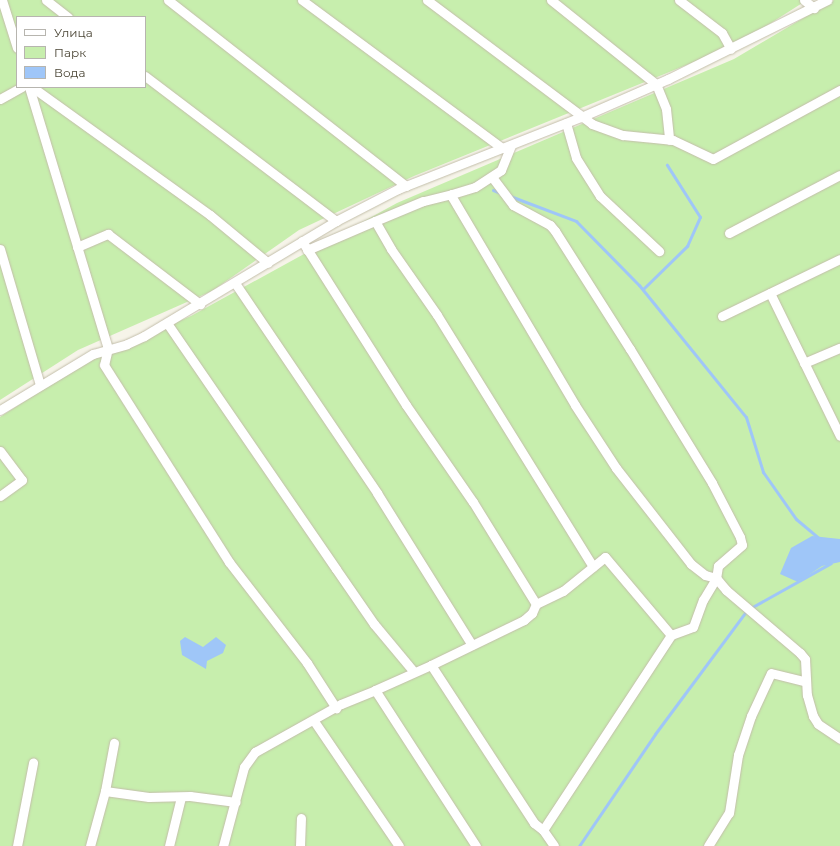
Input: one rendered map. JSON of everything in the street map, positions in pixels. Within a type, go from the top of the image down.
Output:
[{"type":"lane","points":[[2,0],[16,45]]},
{"type":"lane","points":[[46,0],[67,16]]},
{"type":"lane","points":[[168,0],[406,186]]},
{"type":"lane","points":[[302,0],[506,147]]},
{"type":"lane","points":[[427,0],[581,117],[623,135],[669,140],[712,159],[840,90]]},
{"type":"lane","points":[[551,0],[656,84],[666,109],[669,140]]},
{"type":"lane","points":[[679,0],[722,33],[731,49]]},
{"type":"lane","points":[[804,0],[814,8]]},
{"type":"lane","points":[[0,410],[70,367],[108,348],[127,344],[167,323],[336,221],[406,186],[581,117],[656,84],[731,49],[814,8],[827,0]]},
{"type":"lane","points":[[146,77],[336,221]]},
{"type":"lane","points":[[0,99],[20,88]]},
{"type":"lane","points":[[29,88],[108,348],[104,365],[229,562],[307,663],[336,708]]},
{"type":"lane","points":[[33,88],[210,215],[268,263]]},
{"type":"lane","points":[[566,123],[576,158],[600,196],[659,251]]},
{"type":"lane","points":[[308,250],[423,201],[475,187],[501,170],[506,147]]},
{"type":"lane","points":[[729,233],[840,175]]},
{"type":"lane","points":[[492,177],[513,206],[550,225],[555,230],[712,483],[742,545],[718,566],[716,578],[703,600],[693,627],[672,635],[543,830],[547,846]]},
{"type":"lane","points":[[452,194],[460,212],[598,442],[691,564],[705,575],[716,578],[726,590],[800,653],[805,659],[806,682],[813,716],[818,724],[840,739]]},
{"type":"lane","points":[[375,221],[391,249],[437,315],[593,567]]},
{"type":"lane","points":[[77,247],[108,234],[200,304]]},
{"type":"lane","points":[[302,242],[406,406],[473,502],[536,604]]},
{"type":"lane","points":[[0,250],[40,385]]},
{"type":"lane","points":[[722,316],[840,259]]},
{"type":"lane","points":[[235,283],[377,493],[472,645]]},
{"type":"lane","points":[[770,293],[840,434]]},
{"type":"lane","points":[[167,323],[336,570],[414,672]]},
{"type":"lane","points":[[804,363],[840,348]]},
{"type":"lane","points":[[0,451],[22,480],[0,496]]},
{"type":"lane","points":[[223,846],[244,768],[255,752],[336,708],[431,665],[524,620],[532,613],[536,604],[563,591],[605,557],[672,635]]},
{"type":"lane","points":[[431,665],[534,823],[543,830],[554,846]]},
{"type":"lane","points":[[708,846],[729,813],[738,756],[751,716],[771,673],[806,682]]},
{"type":"lane","points":[[375,690],[476,846]]},
{"type":"lane","points":[[314,721],[399,846]]},
{"type":"lane","points":[[90,846],[105,791],[114,743]]},
{"type":"lane","points":[[17,846],[33,763]]},
{"type":"lane","points":[[105,791],[149,797],[181,797],[236,802]]},
{"type":"lane","points":[[169,846],[181,797]]},
{"type":"lane","points":[[300,846],[301,818]]},
{"type":"green space","points":[[0,0],[807,0],[738,44],[414,176],[299,230],[212,291],[78,350],[0,400]]},
{"type":"green space","points":[[834,0],[840,0],[840,846],[0,846],[0,417],[89,360],[191,316],[397,203],[734,59]]},
{"type":"water","points":[[812,536],[840,539],[840,562],[822,566],[798,582],[780,574],[791,548]]},
{"type":"water","points":[[185,637],[203,647],[216,637],[226,645],[223,653],[207,661],[206,669],[182,655],[180,641]]},
{"type":"waterway","points":[[643,289],[687,246],[700,217],[667,165]]},
{"type":"waterway","points":[[493,190],[501,193]]},
{"type":"waterway","points":[[510,196],[576,221],[639,285],[746,417],[763,472],[796,519],[820,539]]},
{"type":"waterway","points":[[579,846],[655,734],[747,610],[831,563]]}]
